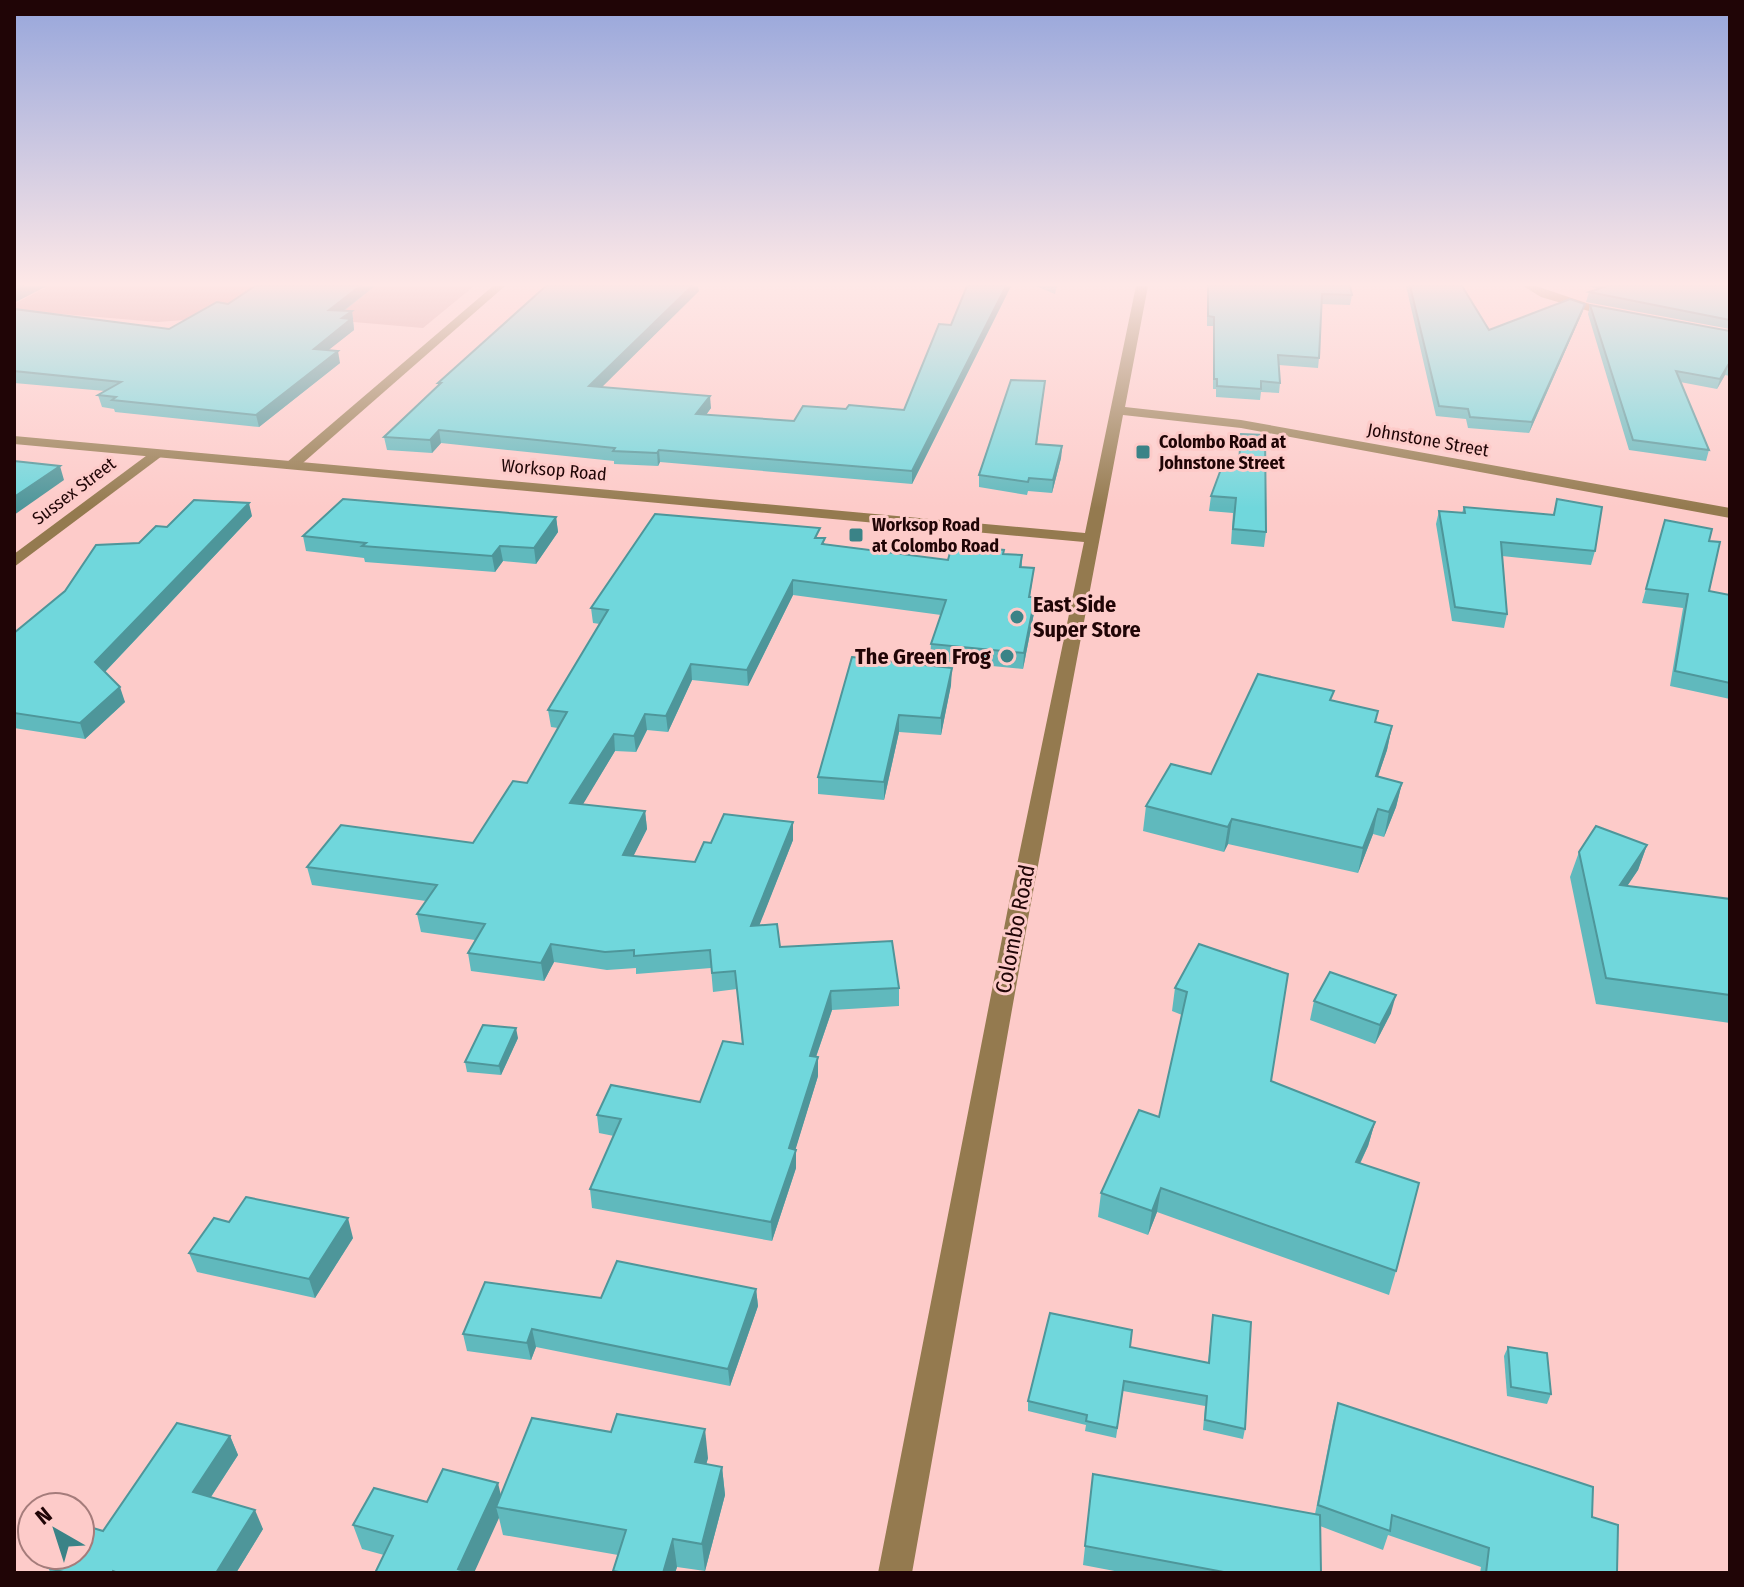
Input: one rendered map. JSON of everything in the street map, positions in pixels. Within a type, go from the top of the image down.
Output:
[{"type":"street","points":[[291,466],[413,360]]},
{"type":"street","name":"Colombo Road","points":[[895,1573],[1091,538],[1128,360]]},
{"type":"street","name":"Johnstone Street","points":[[1118,410],[1241,424],[1730,513]]},
{"type":"street","name":"Worksop Road","points":[[14,440],[1091,538]]},
{"type":"street","name":"Sussex Street","points":[[14,562],[159,453]]},
{"type":"building","points":[[14,360],[326,360],[256,415],[112,400],[116,397],[98,395],[121,382],[14,371]]},
{"type":"building","points":[[464,360],[616,360],[589,386],[710,396],[696,414],[794,421],[803,406],[846,409],[849,405],[904,410],[924,360],[968,360],[912,471],[659,450],[657,453],[613,451],[615,448],[439,430],[430,440],[384,437],[441,383],[438,383]]},
{"type":"building","points":[[1214,360],[1278,360],[1280,383],[1261,381],[1261,389],[1217,386],[1217,379],[1214,379]]},
{"type":"building","points":[[1428,360],[1560,360],[1532,422],[1470,417],[1468,409],[1439,406]]},
{"type":"building","points":[[1608,360],[1730,360],[1730,366],[1720,379],[1676,371],[1709,450],[1633,440]]},
{"type":"building","points":[[1011,380],[1045,381],[1036,444],[1062,446],[1053,480],[1029,478],[1028,482],[979,475]]},
{"type":"building","points":[[1241,434],[1265,435],[1266,532],[1233,529],[1236,498],[1211,496],[1224,461],[1239,463]]},
{"type":"building","points":[[14,461],[60,466],[14,497]]},
{"type":"building","points":[[343,499],[556,517],[534,548],[500,546],[492,556],[362,546],[366,543],[303,536]]},
{"type":"building","points":[[1557,499],[1602,507],[1595,551],[1501,542],[1507,614],[1455,607],[1439,511],[1465,513],[1464,507],[1554,515]]},
{"type":"building","points":[[194,500],[249,503],[95,662],[120,687],[80,723],[14,713],[14,633],[65,591],[96,545],[139,543],[156,526],[167,527]]},
{"type":"building","points":[[655,514],[820,528],[815,538],[825,538],[822,544],[948,560],[952,545],[1004,550],[1003,554],[1022,555],[1020,567],[1034,568],[1029,597],[1035,597],[1024,653],[931,644],[946,600],[793,580],[747,670],[691,664],[666,716],[645,714],[634,736],[614,734],[570,803],[645,811],[623,855],[695,862],[704,842],[711,843],[724,814],[793,822],[751,926],[777,924],[780,947],[892,941],[899,988],[831,991],[810,1056],[818,1057],[789,1148],[796,1150],[771,1222],[590,1189],[621,1119],[597,1115],[611,1085],[700,1102],[723,1041],[743,1044],[735,971],[712,973],[710,950],[634,956],[634,950],[605,952],[551,944],[541,963],[468,953],[485,924],[417,914],[437,885],[307,867],[341,825],[473,843],[513,781],[527,783],[567,712],[548,710],[608,610],[591,608]]},
{"type":"building","points":[[1665,520],[1712,529],[1709,541],[1720,542],[1709,591],[1730,595],[1730,683],[1675,671],[1688,594],[1646,589]]},
{"type":"building","points":[[852,657],[952,668],[941,718],[899,715],[884,782],[818,777]]},
{"type":"building","points":[[1258,674],[1334,691],[1330,700],[1378,711],[1375,722],[1392,726],[1376,776],[1402,783],[1389,812],[1378,809],[1363,848],[1232,819],[1228,827],[1146,806],[1171,764],[1211,774]]},
{"type":"building","points":[[1596,826],[1647,845],[1620,885],[1730,899],[1730,995],[1606,978],[1579,852]]},
{"type":"building","points":[[1199,944],[1288,974],[1271,1081],[1375,1122],[1356,1162],[1419,1183],[1396,1271],[1161,1188],[1152,1211],[1101,1193],[1139,1110],[1159,1117],[1187,992],[1175,988]]},
{"type":"building","points":[[1330,972],[1396,995],[1380,1025],[1314,1001]]},
{"type":"building","points":[[483,1025],[516,1028],[499,1066],[465,1062]]},
{"type":"building","points":[[246,1197],[348,1218],[309,1279],[189,1253],[214,1218],[229,1222]]},
{"type":"building","points":[[617,1261],[756,1289],[728,1369],[532,1329],[527,1343],[463,1334],[485,1282],[601,1298]]},
{"type":"building","points":[[1050,1313],[1132,1330],[1130,1347],[1209,1363],[1213,1315],[1251,1322],[1245,1429],[1205,1420],[1207,1396],[1124,1381],[1117,1428],[1086,1421],[1087,1415],[1028,1401]]},
{"type":"building","points":[[1508,1347],[1547,1353],[1551,1394],[1511,1387]]},
{"type":"building","points":[[1338,1403],[1593,1487],[1592,1517],[1618,1525],[1617,1573],[1486,1573],[1489,1548],[1392,1515],[1390,1531],[1318,1505]]},
{"type":"building","points":[[617,1414],[705,1429],[695,1462],[722,1467],[702,1544],[673,1539],[663,1573],[613,1571],[626,1530],[496,1507],[532,1418],[611,1432]]},
{"type":"building","points":[[177,1423],[230,1436],[193,1492],[255,1510],[216,1573],[59,1571],[96,1571],[96,1529],[103,1531]]},
{"type":"building","points":[[443,1469],[498,1483],[458,1569],[464,1573],[375,1573],[393,1536],[353,1525],[374,1488],[427,1502]]},
{"type":"building","points":[[1093,1474],[1320,1515],[1321,1573],[1229,1573],[1085,1546]]},
{"type":"place","name":"Colombo Road at Johnstone Street","points":[[1143,452]]},
{"type":"place","name":"Worksop Road at Colombo Road","points":[[856,535]]},
{"type":"place","name":"East Side Super Store","points":[[1017,617]]},
{"type":"place","name":"The Green Frog","points":[[1007,656]]}]
